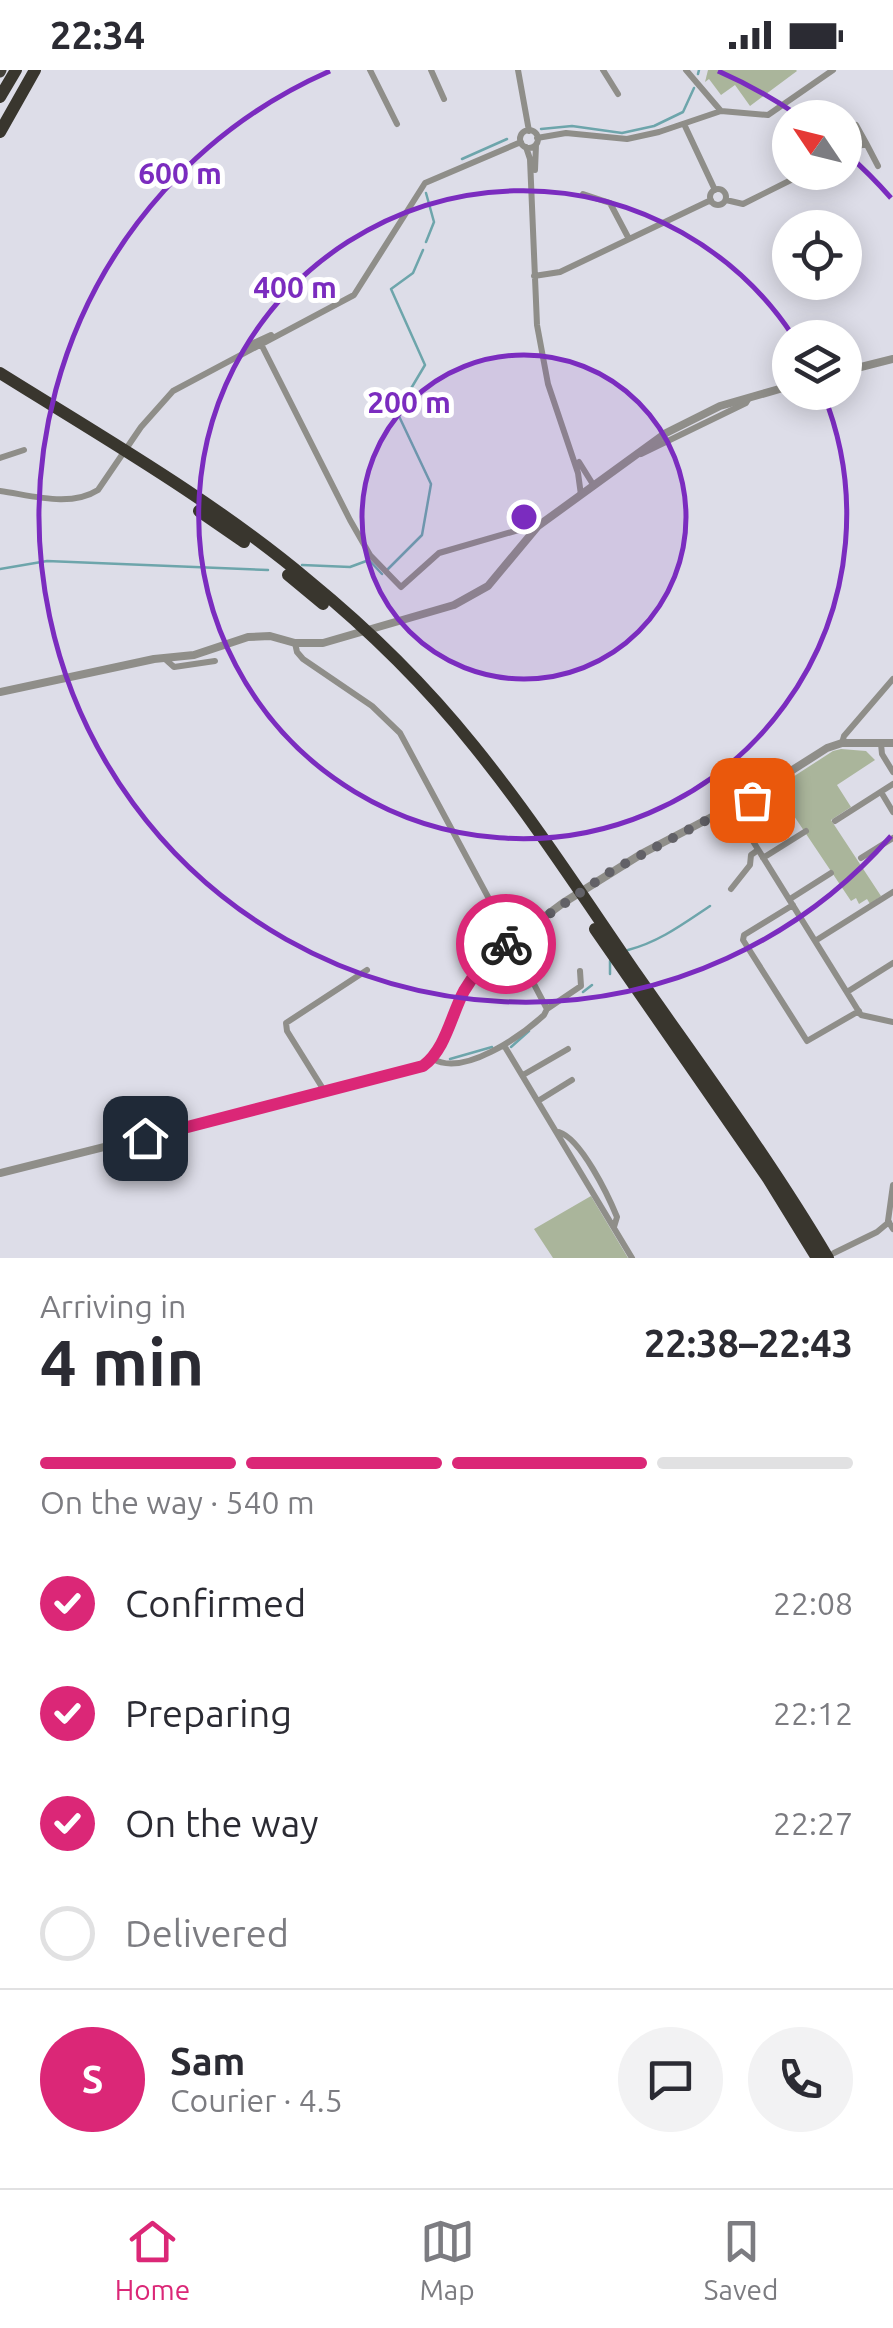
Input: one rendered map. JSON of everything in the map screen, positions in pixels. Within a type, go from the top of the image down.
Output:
[{"type":"highway","points":[[0,97],[19,70]]},
{"type":"highway","points":[[0,106],[19,70]]},
{"type":"highway","points":[[0,132],[35,70]]},
{"type":"highway","points":[[0,363],[98,434]]},
{"type":"highway","points":[[0,373],[229,521],[308,579],[402,667],[473,744],[531,822],[831,1256]]},
{"type":"highway","points":[[0,381],[146,474],[264,556],[357,634],[412,688],[466,748],[513,811],[767,1177],[817,1258]]},
{"type":"street","points":[[370,70],[397,124]]},
{"type":"street","points":[[431,70],[444,98]]},
{"type":"street","points":[[518,70],[529,131],[536,141],[536,276],[544,365],[556,414],[578,473],[581,495]]},
{"type":"street","points":[[603,70],[618,94]]},
{"type":"street","points":[[686,70],[721,111]]},
{"type":"street","points":[[0,491],[80,498],[98,490],[132,440],[173,391],[354,295],[425,183],[523,145],[566,133],[627,139],[721,111],[768,114],[833,70]]},
{"type":"street","points":[[536,276],[560,272],[711,200],[715,190],[684,124]]},
{"type":"street","points":[[529,131],[522,134],[530,159],[539,318],[553,390],[584,475],[594,486]]},
{"type":"street","points":[[862,136],[878,166]]},
{"type":"street","points":[[862,145],[866,143]]},
{"type":"street","points":[[715,190],[724,192],[726,200]]},
{"type":"street","points":[[711,200],[718,205],[726,200],[743,204],[772,190]]},
{"type":"street","points":[[583,194],[610,203],[629,239]]},
{"type":"street","points":[[248,345],[270,334],[273,338]]},
{"type":"street","points":[[261,344],[350,520],[370,554],[401,588],[439,552],[522,529],[531,533]]},
{"type":"street","points":[[862,367],[893,359]]},
{"type":"street","points":[[0,692],[202,653],[259,635],[316,644],[454,604],[480,592],[531,533],[683,422],[772,391]]},
{"type":"street","points":[[0,458],[24,450]]},
{"type":"street","points":[[295,643],[303,658],[372,706],[400,733],[509,936]]},
{"type":"street","points":[[164,658],[174,667],[214,661]]},
{"type":"street","points":[[842,743],[893,679]]},
{"type":"street","points":[[0,1174],[423,1066],[433,1059],[465,989],[484,962],[592,883],[745,800],[826,748],[842,743],[893,742]]},
{"type":"street","points":[[881,744],[882,754],[893,772]]},
{"type":"street","points":[[835,821],[893,784]]},
{"type":"street","points":[[881,792],[893,812]]},
{"type":"street","points":[[745,800],[752,806],[746,830],[858,1011],[893,1022]]},
{"type":"street","points":[[764,858],[806,832]]},
{"type":"street","points":[[860,858],[893,838]]},
{"type":"street","points":[[731,888],[758,850]]},
{"type":"street","points":[[832,873],[742,940],[807,1040],[858,1011]]},
{"type":"street","points":[[815,942],[893,892]]},
{"type":"street","points":[[514,946],[547,1009]]},
{"type":"street","points":[[847,992],[893,964]]},
{"type":"street","points":[[326,1093],[287,1032],[286,1024],[366,970]]},
{"type":"street","points":[[433,1059],[446,1064],[505,1047],[544,1016],[547,1009],[581,986],[580,972]]},
{"type":"street","points":[[505,1047],[632,1258]]},
{"type":"street","points":[[523,1076],[568,1048]]},
{"type":"street","points":[[538,1101],[572,1080]]},
{"type":"street","points":[[831,1256],[891,1226],[893,1186]]},
{"type":"green space","points":[[708,70],[797,71],[750,106],[735,85],[721,95],[709,79],[705,82]]},
{"type":"green space","points":[[841,749],[866,751],[875,760],[837,785],[851,807],[831,820],[881,896],[870,904],[867,899],[859,904],[856,898],[851,901],[790,810],[757,833],[752,826],[765,795]]},
{"type":"green space","points":[[591,1196],[628,1258],[553,1258],[534,1229]]},
{"type":"waterway","points":[[698,74],[699,70]]},
{"type":"waterway","points":[[541,129],[572,126],[622,133],[654,126],[683,112],[694,88]]},
{"type":"waterway","points":[[462,159],[507,139]]},
{"type":"waterway","points":[[426,193],[434,222],[426,242]]},
{"type":"waterway","points":[[388,569],[422,535],[431,484],[397,412],[425,365],[391,289],[413,273],[423,250]]},
{"type":"waterway","points":[[302,565],[350,567],[369,560],[382,574]]},
{"type":"waterway","points":[[0,569],[47,561],[268,570]]},
{"type":"waterway","points":[[628,950],[660,937],[710,906]]},
{"type":"waterway","points":[[610,961],[610,974]]},
{"type":"waterway","points":[[583,992],[592,985]]},
{"type":"waterway","points":[[511,1047],[529,1031]]},
{"type":"waterway","points":[[450,1059],[492,1047]]},
{"type":"way so far","points":[[506,944],[613,870],[750,797],[752,800]]},
{"type":"route","points":[[145,1138],[423,1066],[437,1054],[477,971],[506,944]]}]
